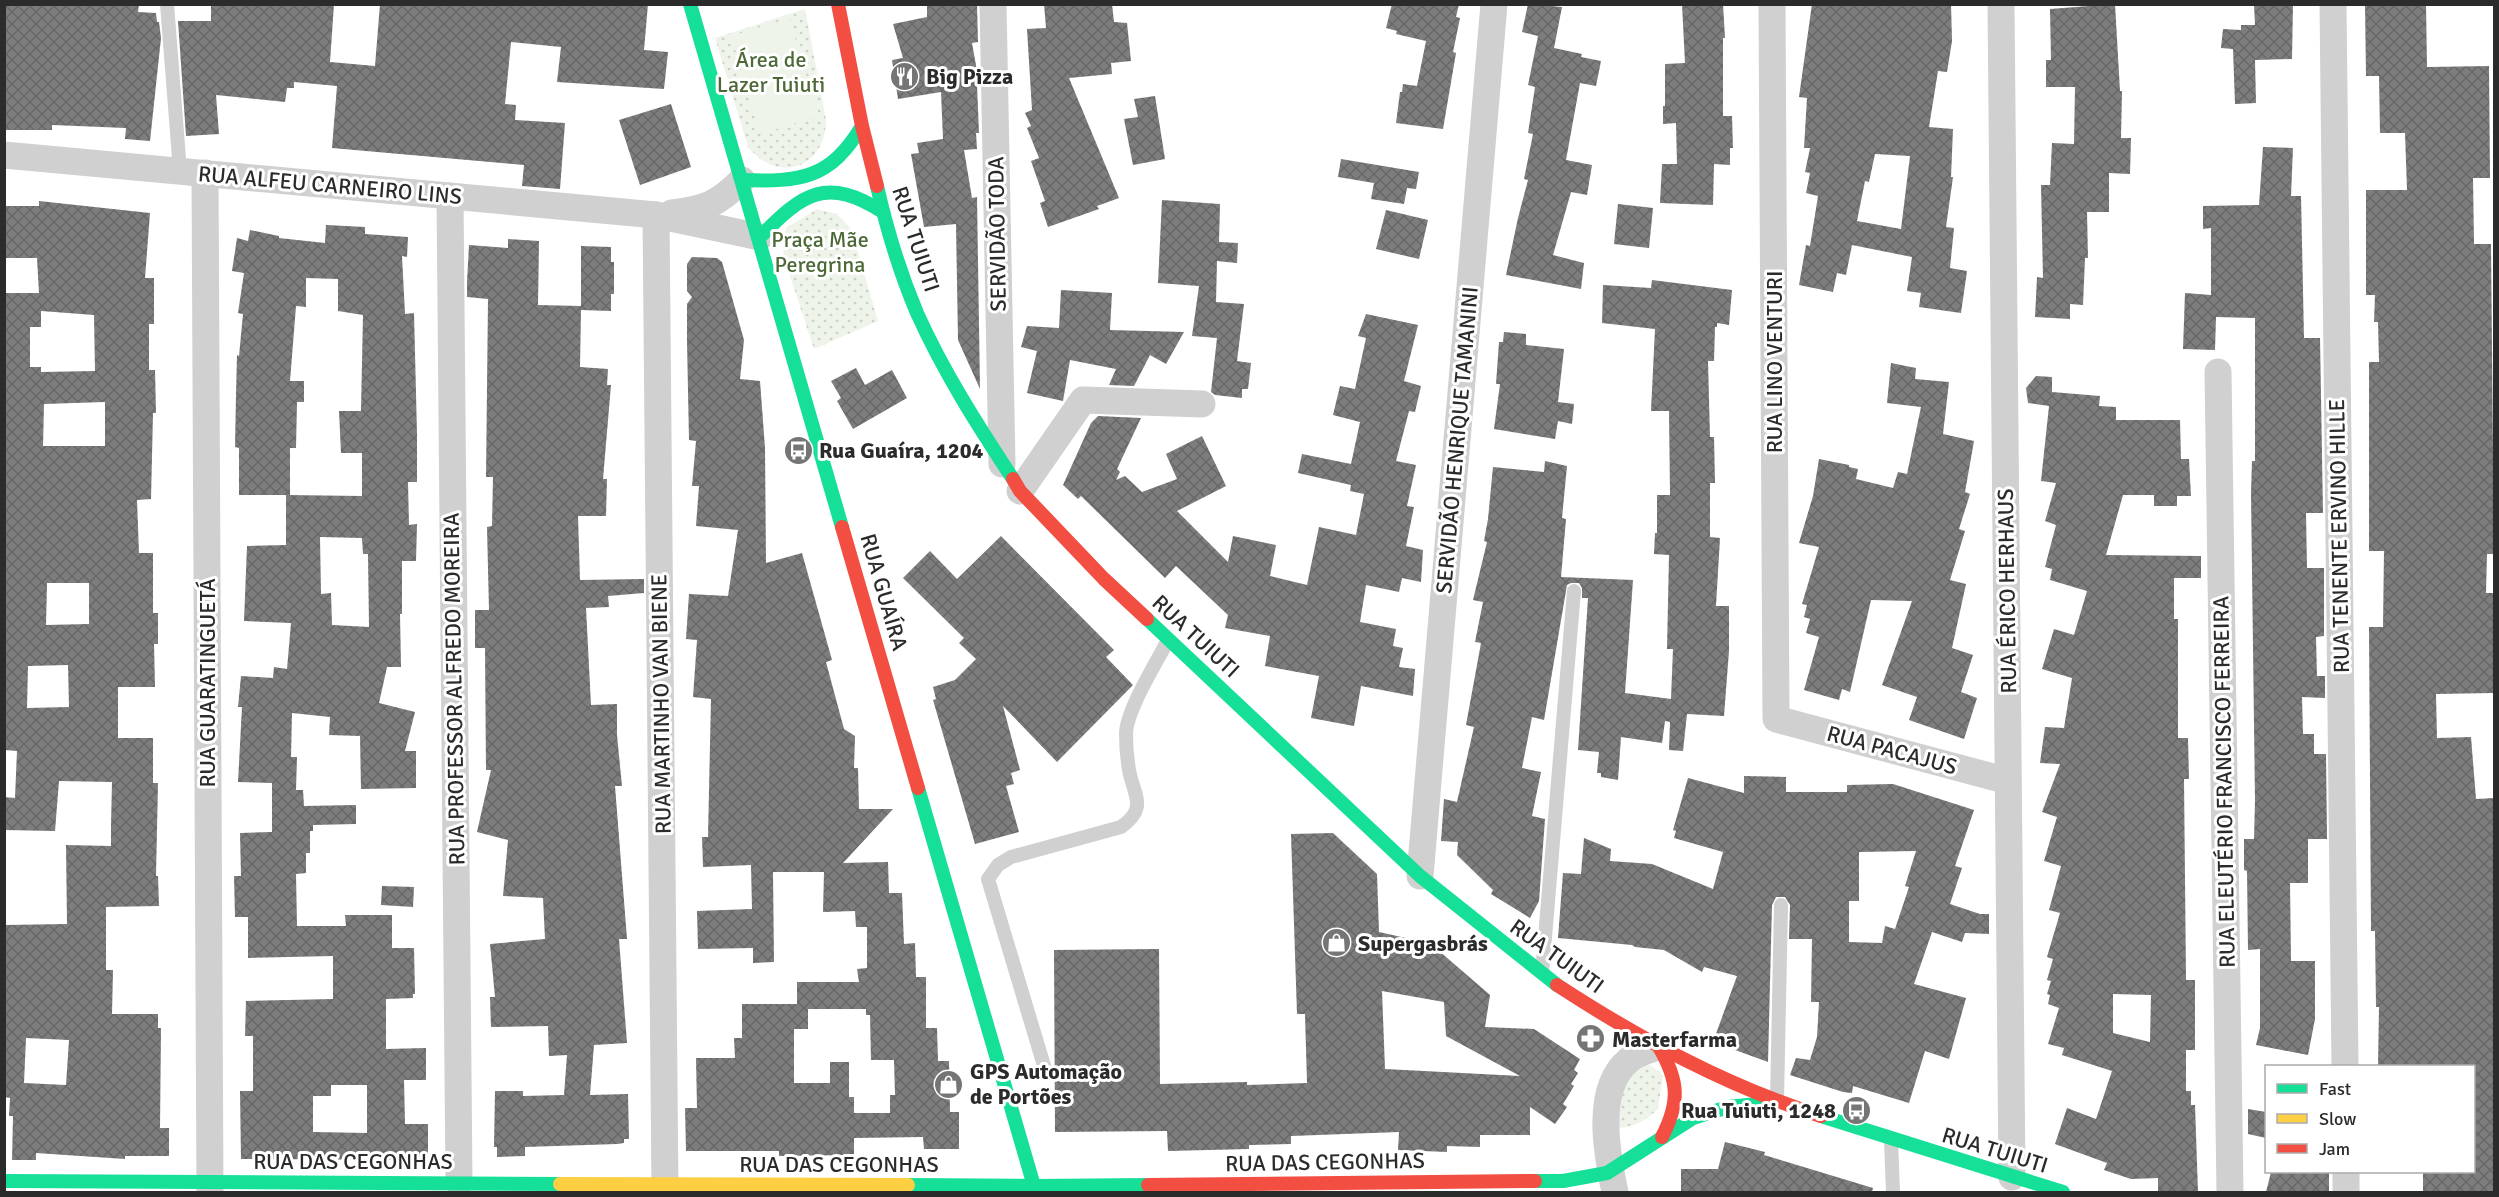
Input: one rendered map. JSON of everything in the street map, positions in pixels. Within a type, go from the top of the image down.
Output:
[{"type":"main road","name":"RUA GUAÍRA","points":[[690,4],[760,237],[1035,1189]]},
{"type":"main road","name":"RUA TUIUTI","points":[[838,4],[862,126],[883,212],[917,312],[948,374],[1002,464],[1020,491],[1075,550],[1420,876],[1542,975],[1603,1015],[1724,1080],[1777,1102],[2047,1190]]},
{"type":"main road","points":[[742,180],[791,180],[821,172],[845,153],[862,126]]},
{"type":"main road","points":[[760,237],[794,205],[818,194],[835,191],[852,195],[883,212]]},
{"type":"main road","points":[[1659,1047],[1671,1066],[1676,1089],[1676,1106],[1671,1122],[1662,1137]]},
{"type":"main road","name":"RUA TUIUTI","points":[[1662,1137],[1682,1124],[1726,1106],[1751,1102],[1777,1102]]},
{"type":"main road","name":"RUA DAS CEGONHAS","points":[[4,1180],[210,1187],[459,1183],[534,1188],[1035,1189],[1563,1181],[1587,1178],[1613,1182],[1662,1137]]},
{"type":"street","name":"SERVIDÃO TODA","points":[[993,4],[1002,464]]},
{"type":"street","name":"SERVIDÃO HENRIQUE TAMANINI","points":[[1420,876],[1494,4]]},
{"type":"street","name":"RUA LINO VENTURI","points":[[1772,4],[1776,719]]},
{"type":"street","name":"RUA ÉRICO HERHAUS","points":[[2001,4],[2012,1177]]},
{"type":"street","name":"RUA TENENTE ERVINO HILLE","points":[[2333,4],[2345,1065]]},
{"type":"street","name":"RUA ALFEU CARNEIRO LINS","points":[[4,155],[656,215],[760,237]]},
{"type":"street","name":"RUA GUARATINGUETÁ","points":[[192,172],[210,1187]]},
{"type":"street","name":"RUA ALFEU CARNEIRO LINS","points":[[656,215],[700,209],[727,195],[742,180]]},
{"type":"street","name":"RUA PROFESSOR ALFREDO MOREIRA","points":[[450,196],[459,1183]]},
{"type":"street","name":"RUA MARTINHO VAN BIENE","points":[[656,215],[665,1188]]},
{"type":"street","name":"RUA ELEUTÉRIO FRANCISCO FERREIRA","points":[[2218,372],[2230,1192]]},
{"type":"street","points":[[1020,491],[1083,400],[1202,404]]},
{"type":"street","name":"RUA PACAJUS","points":[[1776,719],[2008,782]]},
{"type":"street","points":[[1613,1182],[1606,1150],[1606,1124],[1611,1086],[1619,1071],[1629,1060],[1640,1053],[1659,1047]]},
{"type":"street","points":[[2346,1173],[2346,1192]]},
{"type":"lane","points":[[168,4],[192,172]]},
{"type":"lane","points":[[1542,975],[1574,591]]},
{"type":"lane","points":[[1045,1069],[988,879],[998,865],[1011,857],[1121,827],[1133,819],[1138,808],[1129,770],[1126,730],[1132,711],[1168,640]]},
{"type":"lane","points":[[1777,1102],[1781,905]]},
{"type":"lane","points":[[1891,1140],[1893,1192]]},
{"type":"green space","name":"Área de Lazer Tuiuti","points":[[805,9],[826,120],[824,137],[818,150],[809,160],[798,166],[786,168],[773,165],[760,158],[748,147],[715,38]]},
{"type":"green space","points":[[789,18],[819,116],[760,134],[731,36]]},
{"type":"green space","name":"Praça Mãe Peregrina","points":[[817,209],[837,214],[851,229],[878,321],[814,349],[785,261],[782,244],[786,228]]},
{"type":"green space","points":[[1642,1065],[1650,1065],[1663,1075],[1658,1109],[1639,1123],[1617,1128],[1625,1081]]},
{"type":"building","points":[[139,4],[138,12],[156,13],[161,38],[150,141],[125,139],[126,128],[52,125],[52,130],[4,130],[4,5]]},
{"type":"building","points":[[334,4],[330,62],[375,66],[380,4],[648,4],[644,50],[668,52],[664,89],[557,82],[561,47],[511,42],[505,104],[516,105],[515,120],[565,123],[560,189],[522,186],[524,165],[332,148],[337,86],[294,82],[294,88],[287,88],[285,102],[216,95],[219,134],[186,136],[178,21],[211,21],[211,6]]},
{"type":"building","points":[[927,4],[977,4],[978,42],[972,43],[979,82],[977,85],[979,133],[976,133],[977,149],[964,150],[972,198],[977,197],[980,389],[958,340],[956,224],[924,227],[911,154],[919,153],[917,143],[943,139],[941,92],[898,99],[892,60],[903,58],[893,24],[927,17]]},
{"type":"building","points":[[1044,4],[1112,4],[1114,22],[1127,23],[1131,61],[1111,63],[1112,74],[1069,78],[1119,198],[1097,206],[1099,209],[1048,227],[1040,203],[1045,201],[1031,161],[1039,158],[1027,128],[1031,126],[1025,113],[1032,110],[1027,29],[1046,28]]},
{"type":"building","points":[[1392,4],[1459,4],[1456,17],[1460,18],[1453,52],[1456,53],[1443,129],[1396,123],[1403,84],[1417,86],[1426,41],[1396,34],[1397,31],[1386,28]]},
{"type":"building","points":[[1528,4],[1562,7],[1554,48],[1601,61],[1596,86],[1580,83],[1566,160],[1592,165],[1587,195],[1571,192],[1553,255],[1584,263],[1581,289],[1506,275],[1528,180],[1524,179],[1533,134],[1528,133],[1535,87],[1528,85],[1538,36],[1522,32]]},
{"type":"building","points":[[1682,4],[1723,4],[1725,38],[1723,38],[1723,116],[1732,116],[1733,148],[1730,148],[1730,165],[1714,164],[1713,205],[1660,203],[1662,164],[1677,164],[1676,123],[1663,124],[1663,106],[1665,106],[1665,64],[1685,63]]},
{"type":"building","points":[[1812,4],[1951,4],[1952,41],[1947,72],[1938,71],[1929,127],[1953,129],[1951,177],[1953,177],[1946,227],[1954,228],[1950,268],[1967,271],[1961,313],[1919,307],[1921,293],[1907,291],[1912,257],[1852,245],[1846,275],[1837,273],[1833,292],[1799,285],[1806,245],[1810,246],[1818,196],[1806,193],[1810,173],[1805,172],[1810,148],[1804,148],[1807,98],[1799,97]],"holes":[[[1875,154],[1910,156],[1901,229],[1857,221],[1865,181],[1869,182]]]},
{"type":"building","points":[[2115,4],[2120,91],[2122,91],[2121,138],[2131,138],[2130,174],[2109,173],[2109,212],[2087,212],[2088,258],[2085,258],[2083,305],[2070,304],[2070,319],[2035,317],[2037,277],[2043,278],[2041,185],[2050,185],[2052,143],[2074,144],[2075,87],[2046,87],[2046,60],[2051,60],[2050,9]]},
{"type":"building","points":[[2254,4],[2293,4],[2292,59],[2255,60],[2256,103],[2235,104],[2233,49],[2221,48],[2223,29],[2241,30],[2241,25],[2255,25]]},
{"type":"building","points":[[2365,4],[2426,4],[2427,67],[2489,66],[2490,178],[2473,178],[2474,244],[2491,244],[2494,554],[2487,554],[2486,593],[2494,593],[2494,693],[2436,694],[2437,738],[2471,737],[2476,799],[2494,798],[2494,1192],[2423,1192],[2423,1173],[2475,1173],[2475,1065],[2378,1065],[2379,1007],[2376,1007],[2375,931],[2371,931],[2369,627],[2383,627],[2384,551],[2369,551],[2369,362],[2379,362],[2378,322],[2374,322],[2375,295],[2366,295],[2366,190],[2407,190],[2405,133],[2380,133],[2379,76],[2366,76]]},
{"type":"building","points":[[1155,96],[1165,159],[1133,165],[1124,119],[1138,117],[1134,99]]},
{"type":"building","points":[[671,104],[691,167],[640,185],[619,120]]},
{"type":"building","points":[[2263,147],[2293,148],[2291,196],[2301,196],[2304,338],[2320,338],[2323,513],[2306,513],[2307,568],[2324,568],[2324,636],[2316,637],[2317,676],[2325,676],[2325,698],[2302,697],[2303,734],[2314,734],[2314,754],[2326,754],[2327,839],[2308,839],[2308,883],[2290,883],[2291,961],[2315,961],[2315,1019],[2308,1055],[2256,1045],[2260,1028],[2260,949],[2248,950],[2247,871],[2244,870],[2244,839],[2254,839],[2255,800],[2251,493],[2252,461],[2255,461],[2255,318],[2216,317],[2215,350],[2183,349],[2185,293],[2211,295],[2211,228],[2203,229],[2203,206],[2259,205]]},
{"type":"building","points":[[1341,159],[1419,172],[1416,189],[1407,188],[1404,204],[1371,199],[1374,183],[1338,177]]},
{"type":"building","points":[[1162,200],[1220,204],[1219,242],[1238,243],[1237,263],[1217,261],[1216,302],[1244,304],[1237,361],[1251,363],[1248,389],[1242,389],[1242,398],[1215,395],[1211,392],[1217,338],[1192,336],[1199,286],[1158,283]]},
{"type":"building","points":[[39,201],[150,213],[145,278],[154,278],[154,324],[149,324],[149,370],[155,370],[156,413],[153,413],[151,499],[137,500],[139,553],[153,553],[153,613],[158,613],[158,644],[154,644],[155,687],[118,687],[118,738],[153,738],[153,783],[158,783],[156,876],[158,876],[159,906],[106,907],[106,970],[113,970],[112,1014],[158,1014],[158,1028],[161,1028],[160,1128],[169,1128],[169,1156],[125,1156],[125,1159],[36,1153],[36,1160],[12,1160],[13,1116],[9,1116],[10,1098],[4,1097],[4,925],[67,924],[66,845],[111,846],[112,782],[59,781],[55,831],[4,830],[4,797],[15,798],[17,751],[4,750],[4,293],[39,293],[37,258],[4,258],[4,206],[39,206]],"holes":[[[41,311],[94,315],[95,371],[41,372],[41,367],[30,367],[30,327],[41,327]],[[105,402],[105,446],[43,446],[44,404]],[[47,583],[89,583],[89,624],[46,625]],[[68,665],[69,707],[27,708],[28,666]],[[26,1038],[69,1040],[66,1085],[24,1083]]]},
{"type":"building","points":[[1618,204],[1653,208],[1649,248],[1614,244]]},
{"type":"building","points":[[1386,210],[1428,220],[1419,259],[1376,249]]},
{"type":"building","points":[[326,225],[365,227],[365,234],[408,237],[407,257],[402,256],[405,314],[414,313],[417,482],[408,482],[409,525],[417,524],[416,561],[402,561],[401,667],[387,667],[379,703],[415,712],[405,751],[416,751],[416,788],[361,789],[360,736],[329,735],[330,717],[292,713],[291,757],[297,757],[296,790],[303,790],[304,806],[356,805],[356,824],[313,825],[313,831],[310,831],[310,853],[306,853],[306,873],[296,874],[297,926],[346,926],[345,915],[392,915],[392,948],[414,948],[415,994],[413,998],[386,999],[386,1049],[426,1048],[426,1080],[404,1080],[405,1124],[428,1124],[428,1160],[241,1159],[240,1091],[253,1091],[253,1036],[245,1036],[246,1001],[333,999],[333,956],[248,958],[248,917],[235,917],[234,876],[241,876],[240,833],[272,832],[272,783],[238,782],[242,707],[238,707],[241,676],[273,678],[274,667],[287,669],[291,623],[244,621],[247,546],[286,545],[286,495],[239,495],[239,448],[235,447],[236,395],[237,355],[239,356],[243,314],[238,313],[244,273],[232,271],[237,238],[248,241],[250,230],[279,236],[279,238],[325,243]],"holes":[[[306,278],[338,279],[338,311],[363,315],[361,411],[339,411],[341,453],[362,453],[362,496],[286,495],[290,495],[290,448],[296,448],[297,402],[304,402],[304,381],[290,381],[296,306],[306,307]],[[320,537],[362,538],[363,554],[368,554],[369,627],[332,625],[331,593],[321,594]],[[331,1085],[367,1085],[367,1133],[313,1132],[313,1096],[331,1096]]]},
{"type":"building","points":[[508,239],[539,241],[538,305],[581,306],[581,246],[611,247],[611,262],[614,262],[614,294],[611,294],[611,311],[581,310],[580,367],[608,369],[607,385],[611,385],[603,479],[607,479],[606,516],[578,516],[580,580],[644,579],[644,593],[608,596],[609,607],[586,608],[591,705],[617,704],[617,735],[622,786],[615,786],[627,939],[619,939],[627,1043],[594,1045],[590,1095],[628,1094],[629,1139],[624,1139],[624,1143],[617,1144],[525,1147],[525,1156],[497,1157],[497,1147],[494,1147],[495,1091],[523,1091],[523,1096],[564,1095],[567,1055],[549,1056],[548,1026],[491,1027],[490,997],[495,997],[490,944],[545,939],[543,898],[503,896],[508,840],[477,832],[491,770],[486,770],[485,648],[475,648],[475,610],[489,610],[487,527],[492,526],[493,477],[486,477],[488,299],[467,297],[467,282],[469,245],[508,248]]},
{"type":"building","points":[[692,257],[717,258],[722,262],[744,340],[740,379],[760,381],[765,448],[766,563],[802,553],[832,660],[826,662],[844,729],[855,736],[854,768],[858,768],[859,809],[893,809],[843,863],[888,862],[889,893],[902,893],[904,944],[915,943],[916,977],[926,977],[926,1028],[937,1028],[938,1061],[949,1061],[950,1112],[959,1112],[959,1149],[924,1149],[923,1137],[854,1138],[854,1155],[779,1156],[779,1151],[686,1151],[685,1108],[697,1108],[696,1058],[735,1058],[734,1038],[742,1038],[742,1004],[797,1004],[797,982],[859,982],[857,969],[867,968],[867,927],[856,927],[855,911],[823,912],[824,872],[773,872],[774,962],[753,963],[753,948],[698,949],[697,911],[752,909],[751,865],[703,867],[702,837],[708,837],[711,699],[693,697],[697,640],[686,639],[689,594],[728,596],[738,530],[696,526],[699,486],[692,486],[696,441],[689,440],[687,304],[692,297],[687,291],[687,264]],"holes":[[[808,1009],[866,1009],[866,1015],[870,1015],[871,1060],[894,1060],[895,1095],[890,1095],[890,1113],[854,1113],[854,1097],[849,1097],[849,1062],[830,1062],[830,1083],[794,1083],[794,1029],[808,1029]]]},
{"type":"building","points":[[1652,280],[1732,290],[1729,325],[1717,323],[1714,361],[1708,361],[1710,437],[1714,437],[1715,483],[1710,483],[1710,537],[1720,538],[1716,606],[1729,606],[1729,651],[1724,716],[1687,714],[1683,751],[1669,750],[1670,722],[1665,721],[1662,743],[1621,737],[1618,780],[1601,777],[1601,773],[1597,773],[1599,752],[1578,750],[1588,598],[1582,598],[1582,588],[1579,583],[1567,585],[1544,720],[1532,717],[1522,768],[1541,772],[1532,816],[1545,819],[1539,901],[1530,918],[1491,894],[1493,890],[1457,855],[1458,842],[1441,841],[1444,799],[1457,802],[1474,727],[1466,725],[1481,643],[1475,642],[1483,602],[1473,600],[1487,542],[1484,541],[1493,467],[1544,472],[1545,461],[1567,466],[1562,518],[1566,519],[1561,577],[1633,580],[1625,693],[1671,699],[1673,649],[1667,649],[1669,555],[1654,554],[1655,533],[1657,533],[1657,495],[1670,495],[1669,411],[1651,411],[1655,329],[1602,323],[1603,285],[1651,288]]},
{"type":"building","points":[[1061,290],[1112,293],[1110,330],[1184,332],[1166,364],[1150,355],[1134,386],[1109,385],[1116,369],[1070,360],[1063,401],[1027,393],[1037,351],[1021,347],[1027,326],[1059,328]]},
{"type":"building","points":[[1366,314],[1418,325],[1404,381],[1421,386],[1415,412],[1409,411],[1396,461],[1416,465],[1407,506],[1414,507],[1406,546],[1423,550],[1421,582],[1402,578],[1399,592],[1366,585],[1360,622],[1396,629],[1393,646],[1403,648],[1399,667],[1415,669],[1413,696],[1361,686],[1354,726],[1311,718],[1319,676],[1265,666],[1270,636],[1225,628],[1228,615],[1176,566],[1165,578],[1081,496],[1078,499],[1063,485],[1091,423],[1098,416],[1141,418],[1117,469],[1120,472],[1116,480],[1125,476],[1142,492],[1177,479],[1166,454],[1202,436],[1226,486],[1177,511],[1228,562],[1233,536],[1276,545],[1270,576],[1307,585],[1319,527],[1356,535],[1364,494],[1350,491],[1351,485],[1298,473],[1302,454],[1351,464],[1360,422],[1333,415],[1340,386],[1355,389],[1366,338],[1358,336]]},
{"type":"building","points":[[1504,332],[1526,334],[1526,345],[1564,349],[1558,402],[1574,404],[1572,424],[1558,421],[1555,439],[1494,429],[1500,384],[1496,384],[1499,342],[1503,342]]},
{"type":"building","points":[[1891,363],[1916,368],[1915,379],[1949,382],[1943,434],[1974,441],[1965,492],[1970,494],[1959,529],[1965,531],[1950,580],[1966,584],[1952,648],[1973,655],[1961,692],[1977,698],[1964,739],[1909,720],[1917,697],[1882,685],[1912,601],[1871,600],[1850,692],[1842,689],[1839,700],[1804,690],[1819,637],[1806,633],[1810,619],[1804,617],[1807,605],[1802,604],[1819,547],[1799,543],[1813,496],[1819,459],[1849,465],[1849,467],[1858,469],[1856,479],[1893,488],[1898,472],[1907,474],[1921,407],[1887,403]]},
{"type":"building","points":[[856,368],[865,385],[892,370],[907,398],[853,429],[837,401],[841,398],[831,381]]},
{"type":"building","points":[[2036,376],[2052,377],[2052,392],[2100,396],[2099,406],[2116,407],[2116,420],[2180,420],[2181,459],[2189,459],[2191,496],[2177,496],[2177,506],[2154,506],[2154,495],[2123,495],[2106,555],[2201,556],[2201,578],[2174,578],[2174,619],[2178,619],[2178,738],[2188,738],[2189,779],[2184,779],[2186,980],[2195,980],[2195,1050],[2186,1050],[2186,1091],[2191,1091],[2191,1105],[2195,1105],[2198,1192],[2158,1192],[2158,1178],[2131,1179],[2104,1170],[2107,1163],[2055,1144],[2067,1108],[2096,1119],[2112,1071],[2062,1055],[2064,1048],[2048,1044],[2059,1008],[2048,1004],[2050,995],[2047,994],[2051,981],[2047,980],[2053,959],[2047,957],[2060,913],[2049,910],[2061,866],[2044,861],[2057,817],[2042,812],[2060,764],[2040,763],[2045,727],[2064,728],[2072,678],[2042,669],[2054,629],[2074,635],[2087,591],[2050,580],[2052,569],[2045,567],[2056,525],[2045,521],[2056,483],[2041,481],[2049,406],[2028,403],[2026,388]],"holes":[[[2113,994],[2151,995],[2150,1042],[2113,1033]]]},
{"type":"building","points":[[1001,536],[1114,650],[1106,657],[1133,685],[1057,762],[1003,706],[1020,770],[1011,773],[1014,784],[1006,786],[1019,832],[975,844],[933,700],[936,699],[933,687],[955,680],[976,659],[959,643],[964,638],[903,578],[930,551],[957,579]]},
{"type":"building","points":[[1744,776],[1786,777],[1786,792],[1847,792],[1847,785],[1893,784],[1974,810],[1955,866],[1962,868],[1950,904],[1980,914],[1989,914],[1989,934],[1965,933],[1962,942],[1932,932],[1914,984],[1966,998],[1949,1059],[1925,1051],[1909,1103],[1853,1086],[1852,1093],[1843,1092],[1790,1075],[1796,1058],[1810,1060],[1817,1037],[1819,1002],[1811,1002],[1812,939],[1789,939],[1790,905],[1785,897],[1776,897],[1772,905],[1768,1062],[1713,1042],[1737,976],[1704,967],[1702,972],[1664,950],[1558,938],[1563,873],[1581,874],[1584,838],[1611,849],[1610,861],[1652,864],[1713,889],[1723,852],[1674,838],[1676,831],[1673,830],[1688,778],[1744,793]],"holes":[[[1916,851],[1905,886],[1909,887],[1895,929],[1885,926],[1882,943],[1849,942],[1849,901],[1859,901],[1859,852]]]},
{"type":"building","points":[[1333,833],[1377,874],[1379,932],[1437,945],[1438,950],[1490,995],[1485,1027],[1534,1029],[1580,1059],[1574,1070],[1578,1073],[1571,1084],[1574,1086],[1563,1104],[1567,1107],[1555,1124],[1530,1107],[1530,1135],[1480,1135],[1480,1147],[1447,1146],[1447,1152],[1398,1150],[1399,1132],[1291,1136],[1291,1144],[1249,1145],[1249,1149],[1168,1151],[1167,1131],[1055,1132],[1054,950],[1159,949],[1160,1084],[1307,1083],[1305,1014],[1297,1014],[1291,834]],"holes":[[[1382,991],[1444,1002],[1446,1036],[1520,1076],[1385,1069]]]},
{"type":"building","points":[[382,886],[414,887],[413,907],[381,905]]},
{"type":"building","points":[[2248,1109],[2265,1112],[2265,1138],[2248,1134]]},
{"type":"building","points":[[1725,1142],[1765,1152],[1764,1155],[1873,1188],[1872,1192],[1681,1192],[1681,1169],[1718,1169]]},
{"type":"building","points":[[2271,1173],[2329,1173],[2329,1192],[2266,1192]]},
{"type":"traffic: fast","points":[[690,4],[842,527]]},
{"type":"traffic: fast","points":[[742,180],[781,180],[812,174],[826,167],[838,157],[862,126]]},
{"type":"traffic: fast","points":[[877,186],[905,283],[927,335],[974,418],[1013,479]]},
{"type":"traffic: fast","points":[[760,237],[789,209],[816,194],[830,192],[846,195],[883,212]]},
{"type":"traffic: fast","points":[[1147,619],[1420,876],[1557,985]]},
{"type":"traffic: fast","points":[[918,788],[1034,1186],[1148,1185]]},
{"type":"traffic: fast","points":[[1535,1181],[1563,1181],[1607,1173],[1693,1118],[1728,1107],[1777,1102]]},
{"type":"traffic: fast","points":[[1821,1116],[2063,1192]]},
{"type":"traffic: fast","points":[[4,1181],[560,1184]]},
{"type":"traffic: fast","points":[[908,1185],[1034,1186],[1036,1192]]},
{"type":"traffic: slow","points":[[560,1184],[908,1185]]},
{"type":"traffic: jam","points":[[838,4],[862,126],[877,186]]},
{"type":"traffic: jam","points":[[1013,479],[1020,491],[1104,579],[1147,619]]},
{"type":"traffic: jam","points":[[842,527],[918,788]]},
{"type":"traffic: jam","points":[[1557,985],[1684,1060],[1751,1090],[1821,1116]]},
{"type":"traffic: jam","points":[[1659,1047],[1670,1070],[1675,1092],[1672,1113],[1662,1137]]},
{"type":"traffic: jam","points":[[1148,1185],[1535,1181]]},
{"type":"place","name":"Big Pizza","points":[[905,76]]},
{"type":"place","name":"Rua Guaíra, 1204","points":[[798,450]]},
{"type":"place","name":"Supergasbrás","points":[[1337,943]]},
{"type":"place","name":"Masterfarma","points":[[1591,1039]]},
{"type":"place","name":"GPS Automação de Portões","points":[[949,1084]]},
{"type":"place","name":"Rua Tuiuti, 1248","points":[[1857,1110]]}]
